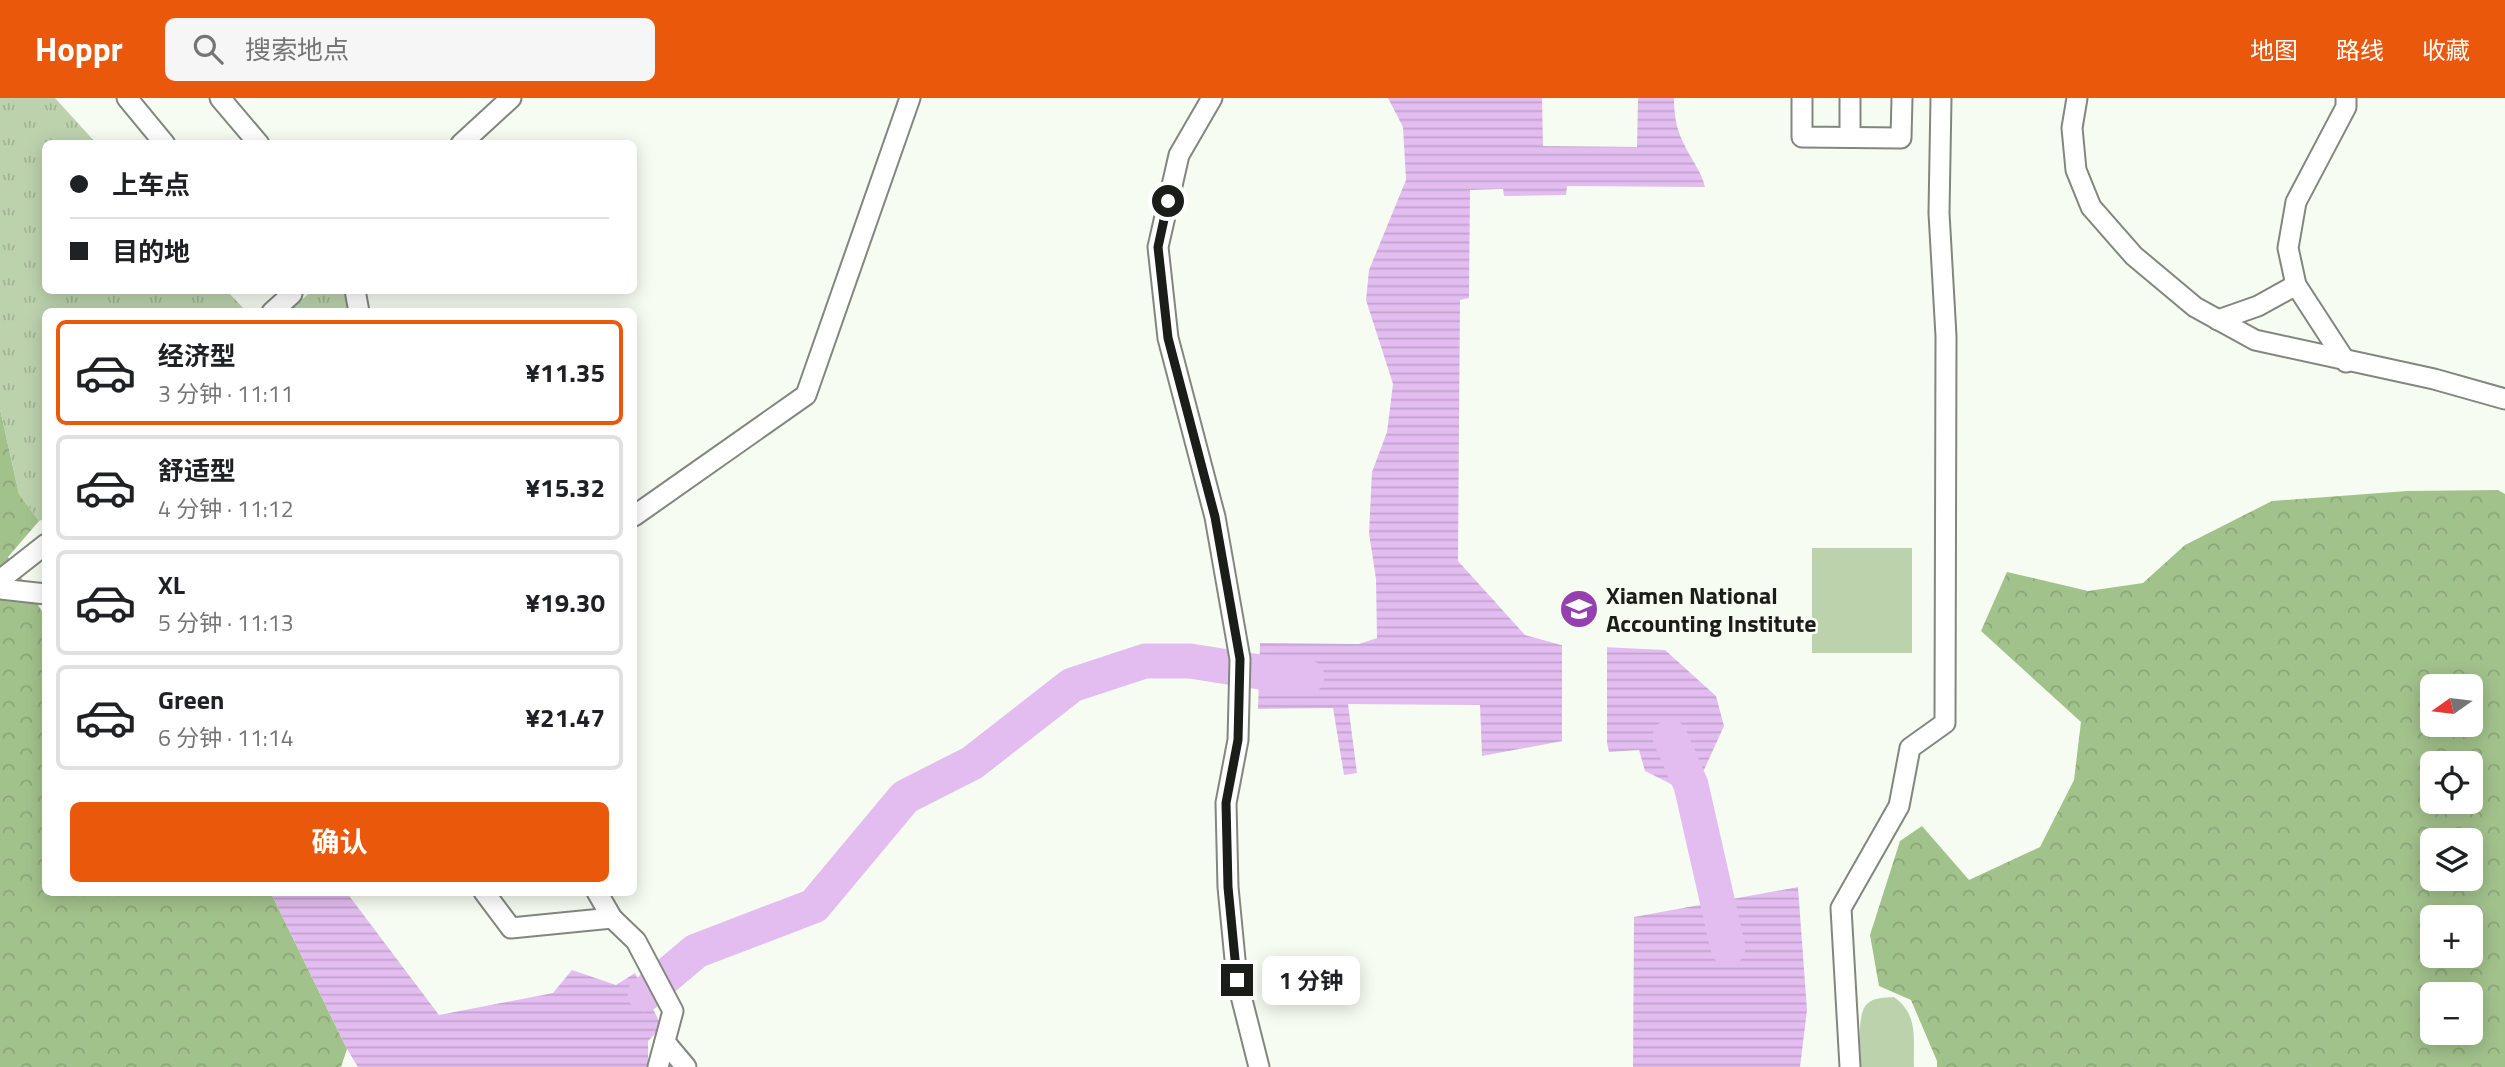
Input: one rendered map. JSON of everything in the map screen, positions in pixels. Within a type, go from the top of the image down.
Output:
[{"type":"street","points":[[127,98],[162,140]]},
{"type":"street","points":[[220,98],[256,140]]},
{"type":"street","points":[[465,140],[511,98]]},
{"type":"street","points":[[637,514],[806,395],[910,98]]},
{"type":"street","points":[[1212,98],[1179,155],[1158,247],[1168,338],[1215,517],[1240,659],[1238,740],[1226,803],[1228,887],[1237,980],[1259,1067]]},
{"type":"street","points":[[1802,98],[1801,137],[1901,138],[1902,98]]},
{"type":"street","points":[[1850,98],[1850,137]]},
{"type":"street","points":[[1850,1067],[1841,908],[1899,806],[1910,748],[1945,723],[1946,336],[1939,213],[1941,98]]},
{"type":"street","points":[[2077,98],[2072,128],[2076,170],[2091,207],[2134,256],[2195,307],[2255,340],[2346,362],[2434,379],[2505,399]]},
{"type":"street","points":[[2346,98],[2346,107],[2295,202],[2288,248],[2296,285],[2346,362]]},
{"type":"street","points":[[2218,320],[2258,306],[2296,285]]},
{"type":"street","points":[[276,308],[291,294]]},
{"type":"street","points":[[0,580],[42,547]]},
{"type":"street","points":[[0,589],[42,594]]},
{"type":"street","points":[[487,896],[511,928],[612,918]]},
{"type":"street","points":[[599,896],[612,918],[636,941],[673,1011],[658,1067]]},
{"type":"street","points":[[665,1042],[686,1067]]},
{"type":"green space","points":[[0,98],[55,98],[93,140],[42,140],[42,294],[230,294],[243,308],[42,308],[42,520],[39,521],[19,494],[0,409]]},
{"type":"green space","points":[[308,294],[350,294],[358,308],[293,308]]},
{"type":"green space","points":[[0,409],[19,494],[39,521],[8,557],[42,611],[42,896],[272,896],[347,1049],[341,1067],[0,1067]]},
{"type":"green space","points":[[2498,490],[2505,494],[2505,1067],[1937,1067],[1937,1061],[1911,1000],[1879,986],[1870,935],[1900,841],[1922,826],[1969,880],[2040,847],[2074,780],[2081,722],[1981,631],[2007,572],[2088,591],[2143,583],[2185,545],[2272,501],[2407,491]]},
{"type":"green space","points":[[1812,548],[1912,548],[1912,653],[1812,653]]},
{"type":"green space","points":[[1894,997],[1908,1012],[1911,1020],[1914,1067],[1861,1067],[1860,1024],[1864,1009],[1873,1000]]},
{"type":"shaded area","points":[[1388,98],[1542,98],[1543,146],[1637,147],[1638,98],[1674,98],[1679,131],[1705,187],[1567,186],[1566,195],[1504,196],[1503,189],[1470,190],[1469,298],[1460,300],[1458,561],[1525,635],[1561,645],[1665,650],[1716,696],[1724,726],[1704,770],[1679,788],[1645,771],[1639,750],[1609,752],[1605,733],[1482,756],[1480,705],[1348,704],[1357,773],[1344,775],[1333,708],[1258,709],[1260,643],[1359,644],[1377,638],[1376,579],[1369,533],[1372,472],[1387,432],[1393,384],[1366,300],[1369,270],[1406,180],[1403,127]]},
{"type":"shaded area","points":[[1798,887],[1807,1010],[1800,1067],[1633,1067],[1634,917]]},
{"type":"shaded area","points":[[272,896],[349,896],[439,1015],[553,993],[572,970],[616,985],[635,973],[662,1027],[648,1041],[648,1067],[358,1067]]},
{"type":"pier","points":[[1562,642],[1607,644],[1607,755],[1603,737],[1562,744]]},
{"type":"waterway","points":[[645,994],[696,951],[814,906],[905,797],[972,763],[1072,685],[1145,661],[1190,661],[1307,677]]},
{"type":"waterway","points":[[1670,737],[1691,785],[1728,948]]},
{"type":"place","name":"Xiamen National Accounting Institute","points":[[1579,609]]},
{"type":"route","points":[[1168,201],[1158,247],[1168,338],[1215,517],[1240,659],[1238,740],[1226,803],[1228,887],[1237,980]]}]
